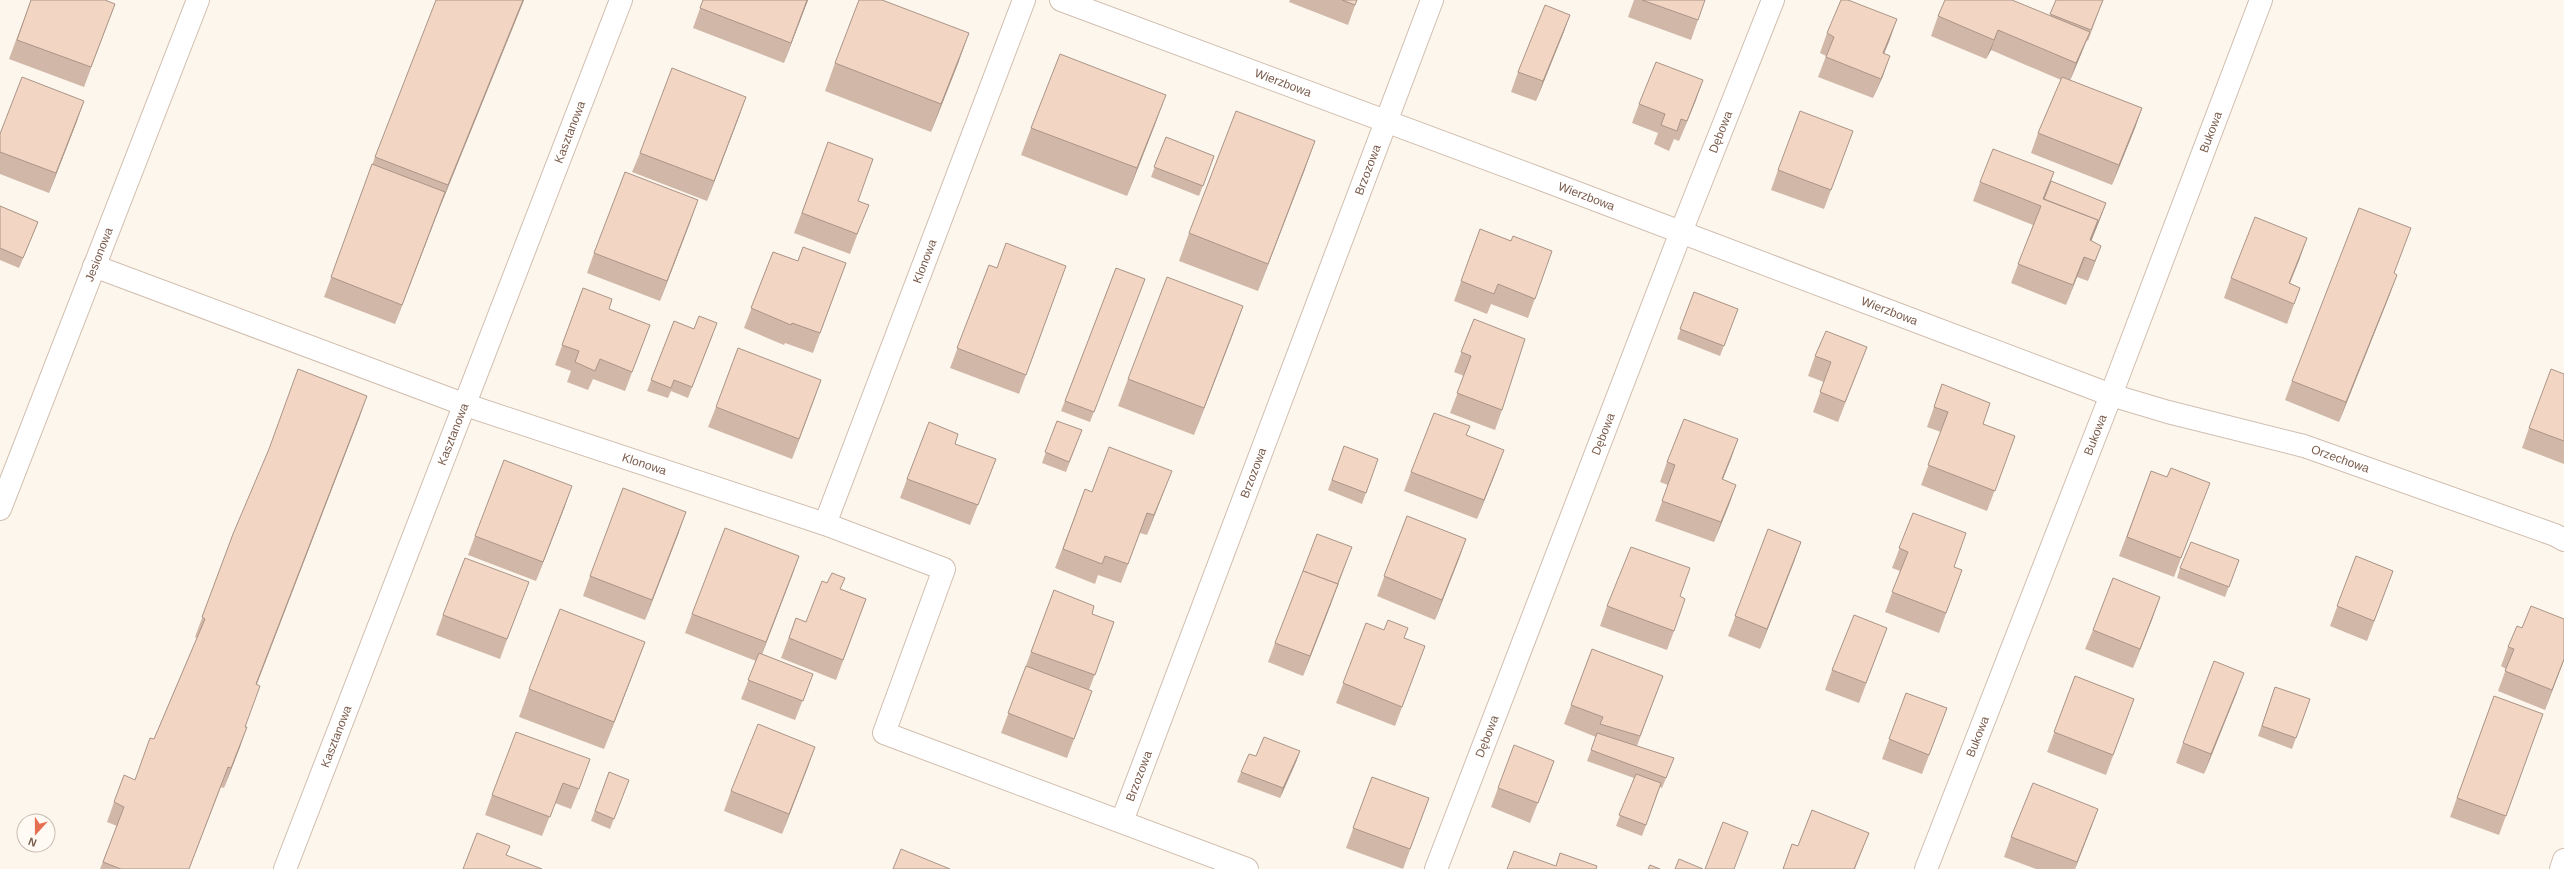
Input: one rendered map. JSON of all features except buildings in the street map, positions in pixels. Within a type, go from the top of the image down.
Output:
[{"type":"street","name":"Jesionowa","points":[[0,509],[198,0]]},
{"type":"street","name":"Kasztanowa","points":[[285,869],[463,404],[621,0]]},
{"type":"street","name":"Klonowa","points":[[825,524],[1024,0]]},
{"type":"street","name":"Wierzbowa","points":[[1061,0],[2111,395]]},
{"type":"street","name":"Brzozowa","points":[[1122,821],[1385,121],[1432,0]]},
{"type":"street","name":"Dębowa","points":[[1436,869],[1681,232],[1773,0]]},
{"type":"street","name":"Bukowa","points":[[1926,869],[2111,395],[2261,0]]},
{"type":"street","name":"Klonowa","points":[[94,266],[463,404],[825,524],[944,569],[884,733],[1122,821]]},
{"type":"street","name":"Orzechowa","points":[[2111,395],[2168,412],[2304,446],[2555,534],[2564,540]]},
{"type":"street","points":[[1122,821],[1246,869]]},
{"type":"street","points":[[2561,869],[2564,860]]}]
